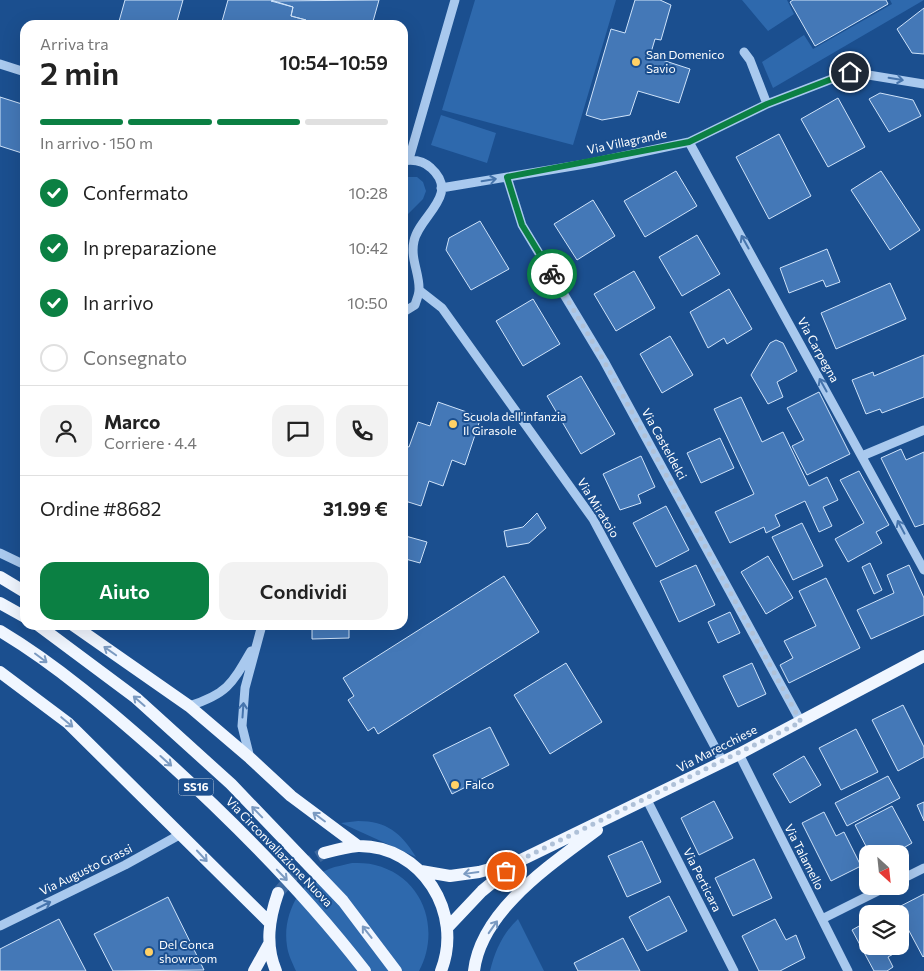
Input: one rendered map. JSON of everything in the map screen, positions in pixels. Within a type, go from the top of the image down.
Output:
[{"type":"main road","points":[[0,577],[20,589]]},
{"type":"main road","points":[[0,603],[20,614]]},
{"type":"main road","name":"Via Circonvallazione Nuova","points":[[45,630],[136,698],[231,784],[343,900],[396,971]]},
{"type":"main road","points":[[80,630],[189,706],[291,796],[358,846]]},
{"type":"main road","name":"Via Circonvallazione Nuova","points":[[0,631],[26,646],[115,715],[210,800],[321,916],[365,971]]},
{"type":"main road","name":"Via Marecchiese","points":[[421,871],[450,876],[479,872],[518,861],[739,754],[924,656]]},
{"type":"main road","points":[[0,672],[68,723],[270,923]]},
{"type":"main road","points":[[474,971],[483,940],[510,903],[540,873],[619,813]]},
{"type":"main road","points":[[324,853],[358,846],[392,853],[408,861],[421,871],[438,894],[448,927],[448,944],[441,971]]},
{"type":"main road","name":"Via Marecchiese","points":[[448,927],[482,891],[518,861]]},
{"type":"main road","points":[[276,971],[269,944],[270,923],[278,894]]},
{"type":"main road","points":[[254,971],[269,944]]},
{"type":"street","points":[[408,154],[456,0]]},
{"type":"street","points":[[744,52],[750,60],[767,104]]},
{"type":"street","points":[[0,64],[20,70]]},
{"type":"street","name":"Via Villagrande","points":[[441,188],[689,142],[767,104],[850,72],[924,84]]},
{"type":"street","name":"Via Carpegna","points":[[689,142],[924,570]]},
{"type":"street","points":[[408,160],[427,164],[434,171],[441,188],[441,197],[436,207],[419,228],[414,241],[413,261],[419,290],[415,305],[408,309]]},
{"type":"street","name":"Via Casteldelci","points":[[507,177],[522,225],[604,361],[801,722]]},
{"type":"street","name":"Via Miratoio","points":[[419,290],[442,308],[593,519],[723,762]]},
{"type":"street","points":[[862,456],[924,430]]},
{"type":"street","points":[[0,553],[20,563]]},
{"type":"street","points":[[250,758],[242,726],[245,688],[261,630]]},
{"type":"street","points":[[189,706],[220,694],[233,682],[258,640]]},
{"type":"street","name":"Via Talamello","points":[[739,754],[848,971]]},
{"type":"street","name":"Via Perticara","points":[[647,800],[734,971]]},
{"type":"street","name":"Via Augusto Grassi","points":[[0,926],[125,865],[181,834]]},
{"type":"street","points":[[909,876],[924,868]]},
{"type":"street","points":[[822,919],[870,895]]},
{"type":"shaded area","points":[[475,0],[616,0],[573,145],[442,110]]},
{"type":"shaded area","points":[[742,0],[787,0],[794,14],[768,31]]},
{"type":"shaded area","points":[[890,0],[924,0],[773,88],[762,62],[804,35],[813,49],[892,4]]},
{"type":"shaded area","points":[[441,115],[496,133],[487,163],[431,145]]},
{"type":"shaded area","points":[[408,177],[417,177],[423,182],[426,191],[423,199],[408,214]]},
{"type":"shaded area","points":[[358,821],[377,823],[392,830],[405,841],[416,857],[341,823]]},
{"type":"shaded area","points":[[352,863],[372,864],[392,871],[406,881],[416,893],[424,907],[428,923],[425,955],[419,971],[296,971],[288,952],[286,934],[290,911],[295,900],[302,890],[319,874],[332,868]]},
{"type":"shaded area","points":[[518,919],[544,971],[490,971],[500,943]]},
{"type":"building","points":[[125,0],[183,0],[177,20],[119,20]]},
{"type":"building","points":[[228,0],[271,0],[293,7],[291,16],[306,20],[222,20]]},
{"type":"building","points":[[379,0],[373,20],[306,20],[291,16],[293,7],[271,1]]},
{"type":"building","name":"San Domenico Savio","points":[[635,0],[660,0],[671,5],[661,40],[655,39],[650,56],[690,69],[679,103],[638,91],[630,115],[602,120],[586,115],[611,29],[625,33]]},
{"type":"building","points":[[793,0],[886,0],[888,4],[815,46],[790,2]]},
{"type":"building","points":[[924,8],[924,54],[912,53],[897,29]]},
{"type":"building","points":[[880,93],[913,100],[921,116],[889,132],[869,99]]},
{"type":"building","points":[[0,97],[20,103],[20,152],[0,146]]},
{"type":"building","points":[[838,98],[865,147],[828,167],[801,119]]},
{"type":"building","points":[[779,134],[811,196],[769,219],[736,157]]},
{"type":"building","points":[[676,171],[697,206],[645,237],[624,201]]},
{"type":"building","points":[[881,171],[920,230],[890,250],[851,190]]},
{"type":"building","points":[[593,200],[615,236],[577,260],[554,224]]},
{"type":"building","points":[[480,221],[509,269],[471,290],[446,250],[449,238]]},
{"type":"building","points":[[697,235],[720,274],[682,296],[659,257]]},
{"type":"building","points":[[827,249],[840,282],[826,287],[823,280],[789,293],[780,268]]},
{"type":"building","points":[[634,271],[655,308],[616,331],[594,294]]},
{"type":"building","points":[[890,283],[906,319],[836,349],[821,313]]},
{"type":"building","points":[[729,289],[752,329],[727,344],[724,338],[708,348],[690,312]]},
{"type":"building","points":[[533,299],[560,344],[523,366],[496,321]]},
{"type":"building","points":[[670,336],[693,375],[662,393],[640,354]]},
{"type":"building","points":[[776,340],[783,343],[797,371],[777,382],[783,397],[768,404],[751,375],[770,343]]},
{"type":"building","points":[[924,355],[924,397],[882,413],[880,409],[866,414],[852,380],[873,372],[874,376]]},
{"type":"building","points":[[581,376],[615,434],[581,454],[547,396]]},
{"type":"building","points":[[819,392],[850,454],[807,475],[792,446],[804,440],[787,408]]},
{"type":"building","points":[[741,397],[762,442],[783,432],[809,486],[827,477],[838,500],[823,507],[832,526],[819,532],[805,501],[775,515],[780,526],[766,533],[764,527],[730,543],[715,512],[754,494],[714,409]]},
{"type":"building","points":[[438,402],[481,417],[465,465],[452,460],[443,486],[429,481],[421,506],[408,502],[408,447],[418,422],[430,426]]},
{"type":"building","points":[[720,438],[734,468],[701,483],[687,453]]},
{"type":"building","points":[[901,449],[906,460],[924,452],[924,524],[915,527],[881,458]]},
{"type":"building","points":[[641,456],[655,487],[638,495],[641,503],[620,510],[603,474]]},
{"type":"building","points":[[859,471],[889,525],[876,532],[882,543],[848,562],[835,539],[864,523],[840,480]]},
{"type":"building","points":[[666,506],[689,550],[656,567],[633,523]]},
{"type":"building","points":[[537,513],[546,528],[529,543],[507,547],[504,531],[523,527]]},
{"type":"building","points":[[802,523],[823,566],[793,580],[772,537]]},
{"type":"building","points":[[408,537],[427,542],[420,563],[408,560]]},
{"type":"building","points":[[768,556],[793,598],[766,614],[741,572]]},
{"type":"building","points":[[870,563],[882,590],[874,594],[862,567]]},
{"type":"building","points":[[696,565],[715,605],[679,622],[660,581]]},
{"type":"building","points":[[909,565],[924,598],[924,615],[871,639],[857,610],[894,593],[887,575]]},
{"type":"building","points":[[504,576],[539,632],[378,734],[374,727],[368,731],[348,700],[354,696],[343,678]]},
{"type":"building","points":[[826,578],[860,648],[789,683],[780,665],[793,658],[784,641],[816,626],[799,591]]},
{"type":"building","points":[[730,612],[740,633],[718,643],[708,622]]},
{"type":"building","points":[[312,630],[349,630],[349,638],[312,639]]},
{"type":"building","points":[[566,663],[602,722],[550,754],[514,695]]},
{"type":"building","points":[[752,663],[766,694],[738,707],[723,676]]},
{"type":"building","points":[[903,705],[924,747],[924,757],[898,771],[872,720]]},
{"type":"building","points":[[490,727],[509,765],[452,794],[433,755]]},
{"type":"building","points":[[856,729],[878,772],[841,790],[819,748]]},
{"type":"building","points":[[804,756],[821,785],[790,803],[773,774]]},
{"type":"building","points":[[888,776],[900,798],[847,826],[835,803]]},
{"type":"building","points":[[714,801],[733,838],[699,855],[681,818]]},
{"type":"building","points":[[924,802],[924,821],[917,805]]},
{"type":"building","points":[[892,806],[912,843],[909,845],[865,845],[855,825]]},
{"type":"building","points":[[824,812],[836,836],[844,832],[859,862],[859,867],[831,881],[802,823]]},
{"type":"building","points":[[642,841],[661,882],[627,897],[608,856]]},
{"type":"building","points":[[754,859],[772,898],[733,916],[715,878]]},
{"type":"building","points":[[924,894],[923,957],[909,931],[909,905],[903,905]]},
{"type":"building","points":[[669,896],[687,931],[647,951],[629,917]]},
{"type":"building","name":"Del Conca showroom","points":[[168,897],[204,970],[113,971],[94,934]]},
{"type":"building","points":[[59,919],[86,971],[0,971],[0,949]]},
{"type":"building","points":[[775,919],[786,940],[796,935],[805,958],[780,971],[759,971],[742,936]]},
{"type":"building","points":[[859,926],[859,943],[852,930]]},
{"type":"building","points":[[623,938],[640,971],[578,971],[574,963]]},
{"type":"building","points":[[865,955],[892,955],[888,957],[893,967],[887,971],[874,971]]},
{"type":"tunnel","points":[[278,893],[299,871],[324,853]]},
{"type":"way so far","points":[[506,871],[518,861],[662,792],[801,722],[726,581],[604,361],[552,274]]},
{"type":"place","name":"San Domenico Savio","points":[[636,62]]},
{"type":"place","name":"Scuola dell'infanzia Il Girasole","points":[[453,424]]},
{"type":"place","name":"Falco","points":[[455,785]]},
{"type":"place","name":"Del Conca showroom","points":[[149,952]]},
{"type":"route","points":[[552,274],[522,225],[507,177],[689,142],[767,104],[850,72]]}]
